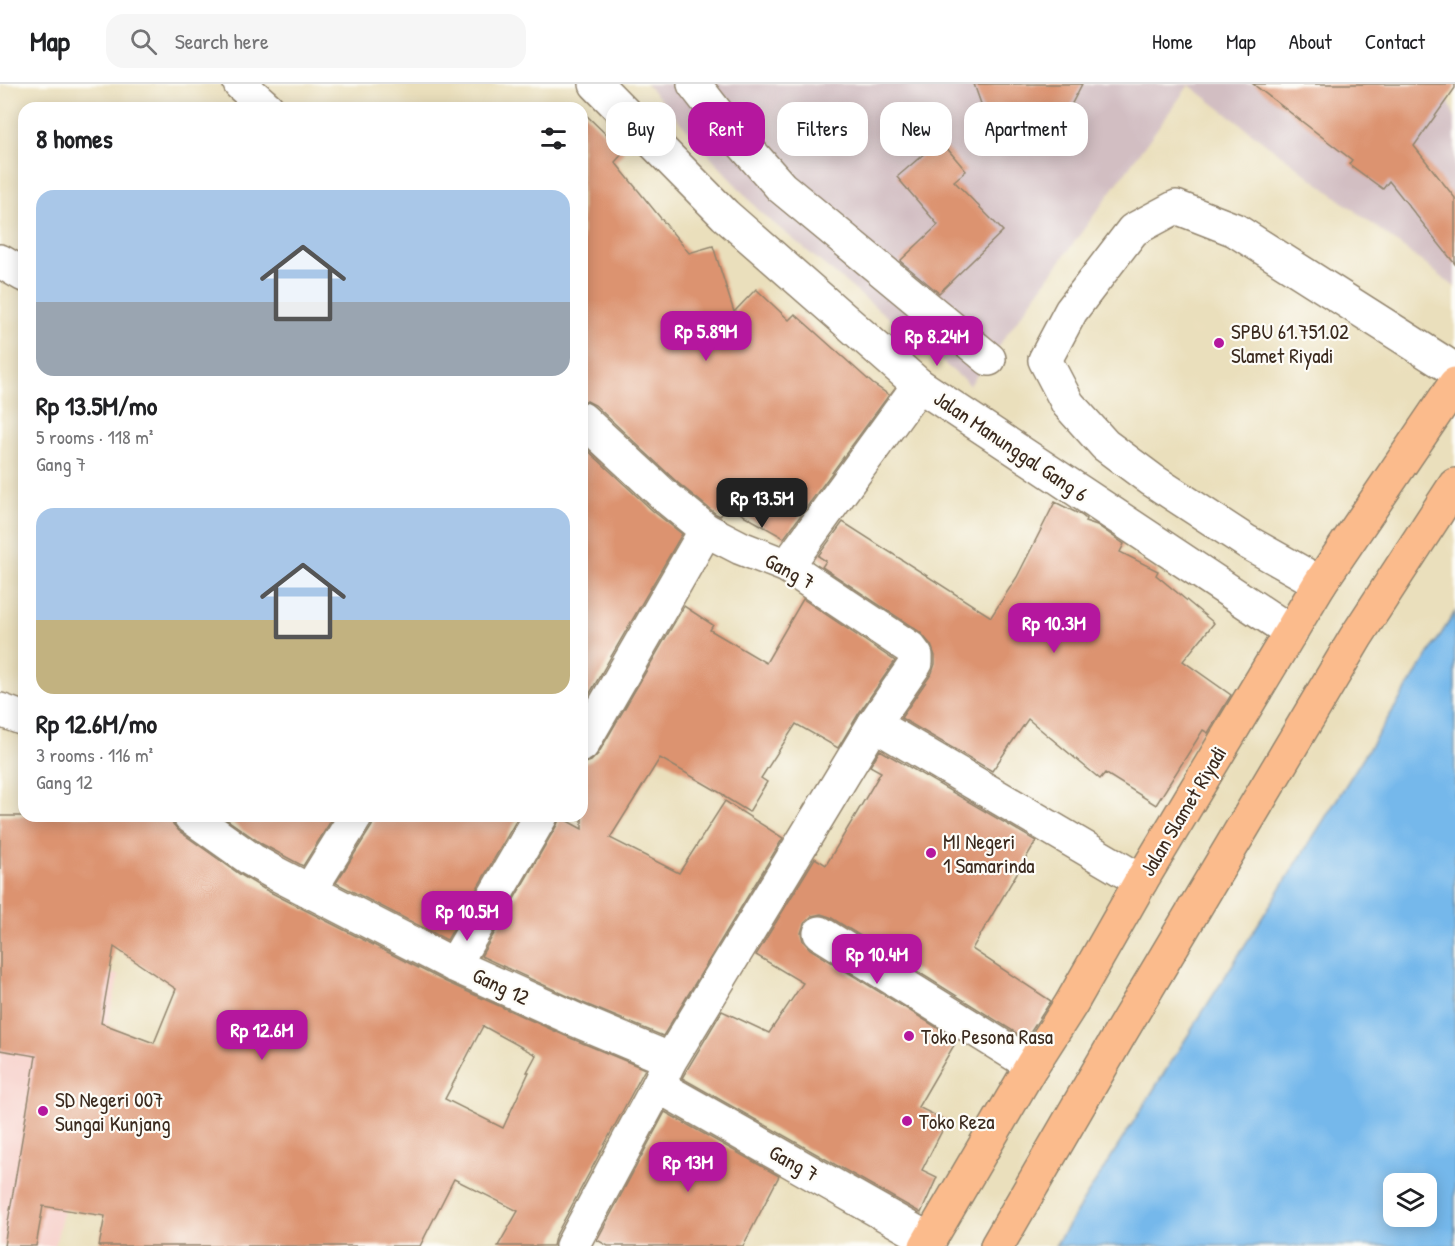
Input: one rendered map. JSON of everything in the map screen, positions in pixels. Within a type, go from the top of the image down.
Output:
[{"type":"highway","name":"Jalan Slamet Riyadi","points":[[928,1243],[1320,583],[1455,384]]},
{"type":"highway","points":[[997,1246],[1356,637],[1455,485]]},
{"type":"street","points":[[240,84],[260,102]]},
{"type":"street","name":"Jalan Manunggal Gang 6","points":[[596,84],[725,215],[919,385],[1291,632]]},
{"type":"street","points":[[694,84],[726,125],[782,187],[989,359]]},
{"type":"street","points":[[1320,583],[1247,542],[1152,480],[1105,445],[1068,404],[1046,360],[1071,311],[1133,230],[1176,207],[1235,230],[1455,370]]},
{"type":"street","points":[[0,261],[18,272]]},
{"type":"street","points":[[787,566],[919,385]]},
{"type":"street","name":"Gang 7","points":[[588,425],[666,497],[706,530],[741,548],[787,566],[910,648],[916,663],[874,724]]},
{"type":"street","points":[[591,709],[706,530]]},
{"type":"street","points":[[0,710],[18,717]]},
{"type":"street","points":[[572,1246],[664,1074],[874,724],[1141,881]]},
{"type":"street","name":"Gang 12","points":[[198,822],[252,860],[454,965],[657,1054],[664,1074]]},
{"type":"street","points":[[310,890],[352,822]]},
{"type":"street","points":[[454,965],[537,822]]},
{"type":"street","points":[[820,933],[1032,1065]]},
{"type":"street","name":"Gang 7","points":[[664,1074],[928,1243]]},
{"type":"shaded area","points":[[646,84],[1443,84],[1455,119],[1455,287],[1189,85],[970,385],[760,212],[710,156],[765,156],[765,102],[688,102],[688,131],[676,118],[676,102],[662,102]]},
{"type":"shaded area","name":"SD Negeri 007 Sungai Kunjang","points":[[0,954],[119,975],[55,1246],[0,1246]]},
{"type":"water","points":[[1455,612],[1455,1246],[1055,1246]]},
{"type":"building","points":[[974,84],[1082,84],[1073,102],[980,102]]},
{"type":"building","points":[[1253,84],[1455,84],[1455,88],[1414,146],[1455,198],[1455,264],[1389,181],[1383,189],[1349,164],[1352,160]]},
{"type":"building","points":[[588,117],[606,134],[606,156],[620,156],[615,162],[689,253],[713,246],[734,312],[756,289],[789,320],[795,314],[873,384],[889,395],[784,538],[729,507],[720,516],[716,514],[678,483],[595,405],[588,402]]},
{"type":"building","points":[[952,154],[966,171],[954,181],[1003,231],[939,293],[900,261],[938,225],[897,177],[921,156]]},
{"type":"building","points":[[588,451],[653,511],[682,534],[588,697]]},
{"type":"building","points":[[1055,502],[1081,515],[1086,519],[1085,521],[1097,525],[1124,544],[1120,552],[1158,571],[1156,575],[1214,623],[1183,661],[1231,695],[1208,733],[1203,730],[1156,805],[1105,773],[1100,779],[1028,719],[992,771],[901,718],[932,673],[935,656],[931,645],[920,632],[822,567],[826,561],[818,556],[843,522],[991,617],[1017,577]]},
{"type":"building","points":[[803,599],[895,661],[838,748],[796,724],[761,778],[767,782],[749,812],[660,758],[610,838],[679,873],[725,801],[783,838],[663,1036],[583,1003],[481,956],[558,822],[569,822],[582,829],[582,822],[588,822],[588,762],[598,754],[684,606],[713,625],[710,630],[766,663]]},
{"type":"building","points":[[880,750],[1036,841],[972,949],[1051,1001],[1026,1039],[830,917],[821,914],[812,916],[804,924],[801,933],[803,941],[810,949],[957,1040],[918,1107],[947,1121],[922,1170],[937,1177],[921,1213],[682,1078],[722,1011],[769,1033],[803,983],[756,955],[815,858],[826,865],[881,772],[870,766]]},
{"type":"building","points":[[0,816],[18,816],[18,822],[173,822],[179,831],[264,889],[446,982],[645,1069],[555,1237],[553,1246],[498,1246],[518,1211],[454,1179],[420,1246],[99,1246],[105,1216],[43,1206],[36,1246],[4,1246],[36,1056],[0,1050]],"holes":[[[114,947],[176,989],[154,1043],[101,1023]],[[483,1026],[536,1055],[503,1128],[445,1099]]]},
{"type":"building","points":[[231,822],[330,822],[303,866],[262,844]]},
{"type":"building","points":[[373,822],[516,822],[447,940],[336,883]]},
{"type":"building","points":[[665,1112],[779,1176],[743,1246],[608,1246],[597,1240]]},
{"type":"place","name":"SPBU 61.751.02 Slamet Riyadi","points":[[1219,343]]},
{"type":"place","name":"MI Negeri 1 Samarinda","points":[[931,853]]},
{"type":"place","name":"Toko Pesona Rasa","points":[[909,1036]]},
{"type":"place","name":"SD Negeri 007 Sungai Kunjang","points":[[43,1111]]},
{"type":"place","name":"Toko Reza","points":[[907,1121]]}]
